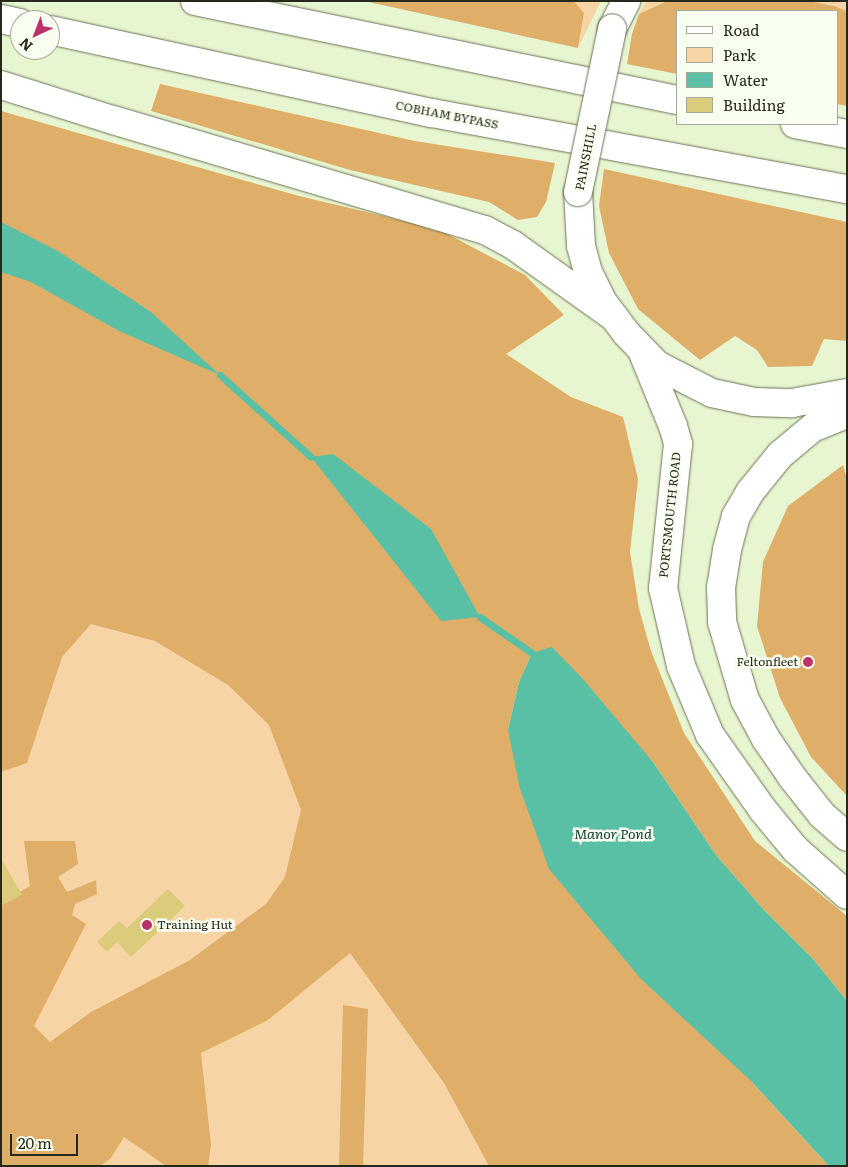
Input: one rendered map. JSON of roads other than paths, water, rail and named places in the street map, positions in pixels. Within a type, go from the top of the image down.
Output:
[{"type":"main road","points":[[195,1],[676,100]]},
{"type":"main road","name":"PAINSHILL","points":[[626,1],[612,29],[578,192],[578,221],[583,255],[588,272],[602,301],[643,353],[657,366],[685,381],[728,397],[754,402],[792,403],[847,393]]},
{"type":"main road","name":"COBHAM BYPASS","points":[[60,32],[432,112],[847,189]]},
{"type":"main road","points":[[1,84],[113,120],[485,230],[514,245],[614,317]]},
{"type":"main road","points":[[800,125],[847,134]]},
{"type":"main road","name":"PORTSMOUTH ROAD","points":[[643,353],[673,426],[678,444],[663,588],[681,666],[710,735],[763,810],[795,849],[847,894]]},
{"type":"main road","points":[[847,398],[770,465],[750,492],[736,516],[727,550],[721,588],[722,622],[744,700],[766,739],[822,815],[847,837]]},
{"type":"main road","points":[[817,426],[847,414]]},
{"type":"water","points":[[1,222],[58,251],[151,312],[220,375],[119,331],[31,282],[1,272]]},
{"type":"water","points":[[333,454],[431,529],[480,617],[441,621],[311,457]]},
{"type":"water","name":"Manor Pond","points":[[552,647],[582,678],[653,762],[716,855],[764,910],[813,959],[847,1001],[847,1166],[829,1166],[751,1081],[641,979],[549,869],[520,789],[508,730],[519,682],[532,653]]},
{"type":"waterway","points":[[220,375],[311,457]]},
{"type":"waterway","points":[[480,617],[532,653]]},
{"type":"place","name":"Feltonfleet","points":[[808,662]]},
{"type":"place","name":"Training Hut","points":[[147,925]]}]
